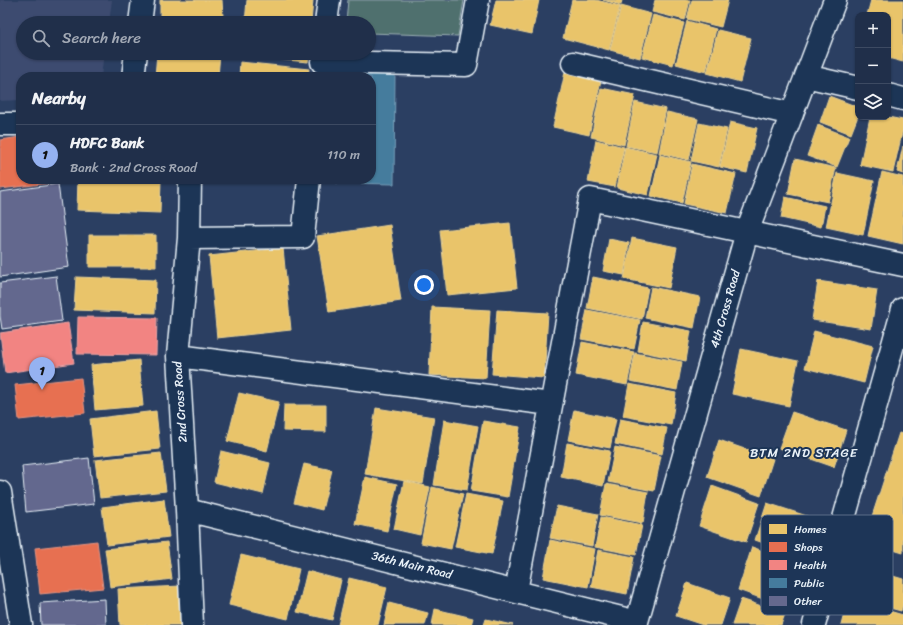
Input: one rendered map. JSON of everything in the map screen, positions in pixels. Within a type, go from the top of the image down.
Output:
[{"type":"street","points":[[141,16],[142,0]]},
{"type":"street","points":[[327,16],[329,0]]},
{"type":"street","points":[[322,64],[466,65],[478,0]]},
{"type":"street","name":"4th Cross Road","points":[[636,623],[747,232],[806,76],[828,2]]},
{"type":"street","points":[[134,72],[135,60]]},
{"type":"street","points":[[573,63],[792,114]]},
{"type":"street","points":[[806,76],[855,87]]},
{"type":"street","points":[[891,96],[903,99]]},
{"type":"street","points":[[0,124],[16,124]]},
{"type":"street","name":"2nd Cross Road","points":[[190,184],[189,238],[178,356],[192,625]]},
{"type":"street","points":[[189,238],[303,237],[308,184]]},
{"type":"street","points":[[516,591],[590,199],[903,265]]},
{"type":"street","points":[[845,515],[903,309]]},
{"type":"street","points":[[178,356],[551,404]]},
{"type":"street","points":[[0,492],[21,625]]},
{"type":"street","name":"36th Main Road","points":[[187,510],[516,591],[636,623]]},
{"type":"street","points":[[814,625],[817,615]]},
{"type":"shaded area","points":[[0,0],[112,0],[110,16],[16,16],[16,60],[103,60],[102,72],[16,72],[16,100],[0,101]]},
{"type":"green space","points":[[348,0],[464,0],[458,36],[376,33],[376,16],[347,16]]},
{"type":"building: Homes","points":[[160,0],[222,0],[223,16],[160,16]]},
{"type":"building: Homes","points":[[247,0],[313,0],[312,16],[246,16]]},
{"type":"building: Homes","points":[[496,0],[539,0],[532,34],[490,25]]},
{"type":"building: Homes","points":[[572,0],[596,0],[620,6],[609,50],[563,38]]},
{"type":"building: Homes","points":[[603,0],[622,0],[621,5]]},
{"type":"building: Homes","points":[[655,0],[690,0],[685,20],[652,12]]},
{"type":"building: Homes","points":[[692,0],[728,0],[721,27],[687,19]]},
{"type":"building: Homes","points":[[871,0],[903,0],[903,62],[891,59],[891,12],[868,12]]},
{"type":"building: Homes","points":[[621,6],[651,14],[640,58],[610,50]]},
{"type":"building: Homes","points":[[653,15],[684,23],[673,65],[642,57]]},
{"type":"building: Homes","points":[[687,21],[716,29],[706,72],[676,64]]},
{"type":"building: Homes","points":[[718,30],[751,38],[740,82],[707,73]]},
{"type":"building: Homes","points":[[156,60],[219,60],[218,72],[155,72]]},
{"type":"building: Homes","points":[[286,60],[308,60],[308,62]]},
{"type":"building: Homes","points":[[240,62],[309,69],[309,72],[239,72]]},
{"type":"building: Homes","points":[[565,72],[601,80],[589,135],[553,127]]},
{"type":"building: Homes","points":[[601,88],[635,95],[624,145],[591,137]]},
{"type":"building: Homes","points":[[829,96],[855,106],[855,120],[856,120],[851,134],[820,122]]},
{"type":"building: Homes","points":[[635,102],[666,109],[657,152],[626,146]]},
{"type":"building: Homes","points":[[667,112],[698,119],[689,160],[659,153]]},
{"type":"building: Homes","points":[[891,118],[903,120],[903,129],[893,172],[860,165],[869,120],[891,120]]},
{"type":"building: Homes","points":[[730,122],[757,128],[747,173],[720,167]]},
{"type":"building: Homes","points":[[699,123],[727,129],[719,167],[691,161]]},
{"type":"building: Homes","points":[[818,125],[849,137],[837,167],[807,156]]},
{"type":"building: Homes","points":[[596,140],[624,147],[615,187],[588,182]]},
{"type":"building: Homes","points":[[903,146],[903,174],[897,172]]},
{"type":"building: Homes","points":[[625,147],[657,154],[648,195],[617,188]]},
{"type":"building: Homes","points":[[660,155],[691,162],[682,203],[651,196]]},
{"type":"building: Homes","points":[[795,159],[836,168],[828,202],[788,194]]},
{"type":"building: Homes","points":[[692,164],[736,174],[727,213],[684,204]]},
{"type":"building: Homes","points":[[882,172],[903,177],[903,244],[868,236]]},
{"type":"building: Homes","points":[[837,173],[874,181],[863,235],[826,227]]},
{"type":"building: Homes","points":[[78,184],[161,184],[160,213],[77,210]]},
{"type":"building: Homes","points":[[785,197],[825,206],[821,227],[781,218]]},
{"type":"building: Homes","points":[[510,223],[517,288],[447,295],[440,230]]},
{"type":"building: Homes","points":[[390,225],[401,301],[329,312],[317,236]]},
{"type":"building: Homes","points":[[89,235],[156,235],[156,267],[89,267]]},
{"type":"building: Homes","points":[[632,238],[677,247],[669,288],[624,279]]},
{"type":"building: Homes","points":[[609,239],[629,243],[624,275],[603,271]]},
{"type":"building: Homes","points":[[283,248],[291,330],[217,338],[209,256]]},
{"type":"building: Homes","points":[[76,277],[156,280],[155,313],[74,310]]},
{"type":"building: Homes","points":[[593,277],[648,288],[642,319],[587,308]]},
{"type":"building: Homes","points":[[818,281],[877,290],[871,329],[812,320]]},
{"type":"building: Homes","points":[[651,287],[700,297],[694,328],[645,318]]},
{"type":"building: Homes","points":[[432,307],[490,310],[486,378],[429,375]]},
{"type":"building: Homes","points":[[497,310],[548,313],[544,378],[492,374]]},
{"type":"building: Homes","points":[[587,310],[640,320],[634,349],[581,339]]},
{"type":"building: Homes","points":[[643,322],[691,331],[686,361],[638,351]]},
{"type":"building: Homes","points":[[814,331],[873,346],[864,383],[805,368]]},
{"type":"building: Homes","points":[[582,342],[634,352],[627,385],[576,375]]},
{"type":"building: Homes","points":[[741,349],[798,361],[789,406],[732,394]]},
{"type":"building: Homes","points":[[635,353],[682,362],[677,390],[630,381]]},
{"type":"building: Homes","points":[[139,360],[143,406],[95,410],[91,365]]},
{"type":"building: Homes","points":[[629,384],[676,393],[671,425],[623,416]]},
{"type":"building: Homes","points":[[239,393],[279,402],[267,451],[227,441]]},
{"type":"building: Homes","points":[[284,405],[326,405],[326,432],[283,431]]},
{"type":"building: Homes","points":[[376,408],[434,417],[423,484],[365,474]]},
{"type":"building: Homes","points":[[574,410],[616,419],[610,448],[568,440]]},
{"type":"building: Homes","points":[[156,411],[160,449],[94,456],[90,419]]},
{"type":"building: Homes","points":[[792,412],[846,430],[834,467],[779,448]]},
{"type":"building: Homes","points":[[620,419],[667,428],[662,454],[615,444]]},
{"type":"building: Homes","points":[[444,420],[478,426],[467,490],[434,485]]},
{"type":"building: Homes","points":[[483,421],[520,427],[508,497],[471,491]]},
{"type":"building: Homes","points":[[899,433],[903,434],[903,553],[893,550],[893,515],[872,515]]},
{"type":"building: Homes","points":[[719,440],[773,459],[761,496],[707,477]]},
{"type":"building: Homes","points":[[567,443],[610,451],[603,486],[561,477]]},
{"type":"building: Homes","points":[[615,447],[661,456],[654,491],[608,482]]},
{"type":"building: Homes","points":[[221,451],[270,463],[263,494],[214,482]]},
{"type":"building: Homes","points":[[161,453],[166,491],[100,498],[95,460]]},
{"type":"building: Homes","points":[[304,464],[332,470],[322,510],[294,503]]},
{"type":"building: Homes","points":[[365,477],[397,484],[387,531],[355,524]]},
{"type":"building: Homes","points":[[404,481],[430,487],[420,535],[394,529]]},
{"type":"building: Homes","points":[[606,484],[648,492],[643,523],[600,515]]},
{"type":"building: Homes","points":[[712,486],[759,503],[746,542],[699,526]]},
{"type":"building: Homes","points":[[432,487],[463,494],[451,549],[421,543]]},
{"type":"building: Homes","points":[[466,494],[503,501],[492,554],[455,547]]},
{"type":"building: Homes","points":[[164,499],[169,537],[107,545],[102,507]]},
{"type":"building: Homes","points":[[767,503],[804,515],[763,515]]},
{"type":"building: Homes","points":[[557,506],[598,514],[592,546],[550,538]]},
{"type":"building: Homes","points":[[601,517],[642,525],[636,555],[595,547]]},
{"type":"building: Homes","points":[[761,522],[761,542],[755,540]]},
{"type":"building: Homes","points":[[550,540],[595,549],[588,587],[543,578]]},
{"type":"building: Homes","points":[[167,542],[172,579],[110,587],[105,549]]},
{"type":"building: Homes","points":[[752,547],[761,550],[761,598],[738,590]]},
{"type":"building: Homes","points":[[598,550],[634,557],[627,594],[591,587]]},
{"type":"building: Homes","points":[[241,555],[299,569],[288,619],[229,605]]},
{"type":"building: Homes","points":[[307,571],[341,580],[332,620],[297,612]]},
{"type":"building: Homes","points":[[893,576],[903,579],[903,604],[901,611],[893,609]]},
{"type":"building: Homes","points":[[349,578],[387,587],[378,625],[338,625]]},
{"type":"building: Homes","points":[[687,583],[730,598],[721,625],[703,625],[676,616]]},
{"type":"building: Homes","points":[[181,586],[183,625],[120,625],[118,589]]},
{"type":"building: Homes","points":[[741,599],[761,606],[761,615],[785,615],[781,625],[732,625]]},
{"type":"building: Homes","points":[[389,603],[428,613],[425,625],[384,625]]},
{"type":"building: Homes","points":[[435,609],[473,618],[471,625],[432,625]]},
{"type":"building: Homes","points":[[893,612],[903,615],[903,625],[841,625],[844,615],[893,615]]},
{"type":"building: Homes","points":[[486,619],[513,625],[484,625]]},
{"type":"building: Shops","points":[[16,138],[16,184],[42,184],[0,189],[0,140]]},
{"type":"building: Shops","points":[[81,378],[85,413],[19,420],[15,385]]},
{"type":"building: Shops","points":[[97,541],[103,588],[40,594],[35,548]]},
{"type":"building: Health","points":[[78,317],[157,318],[156,355],[77,354]]},
{"type":"building: Health","points":[[68,323],[74,363],[5,373],[0,333]]},
{"type":"building: Public","points":[[376,73],[395,73],[394,184],[376,184]]},
{"type":"building: Other","points":[[58,184],[69,267],[0,277],[0,192]]},
{"type":"building: Other","points":[[56,276],[62,321],[2,329],[0,316],[0,283]]},
{"type":"building: Other","points":[[89,458],[94,504],[26,512],[22,466]]},
{"type":"building: Other","points":[[105,599],[106,625],[41,625],[40,603]]},
{"type":"place","name":"HDFC Bank","points":[[42,390]]},
{"type":"district","name":"BTM 2ND STAGE","points":[[804,452]]}]
